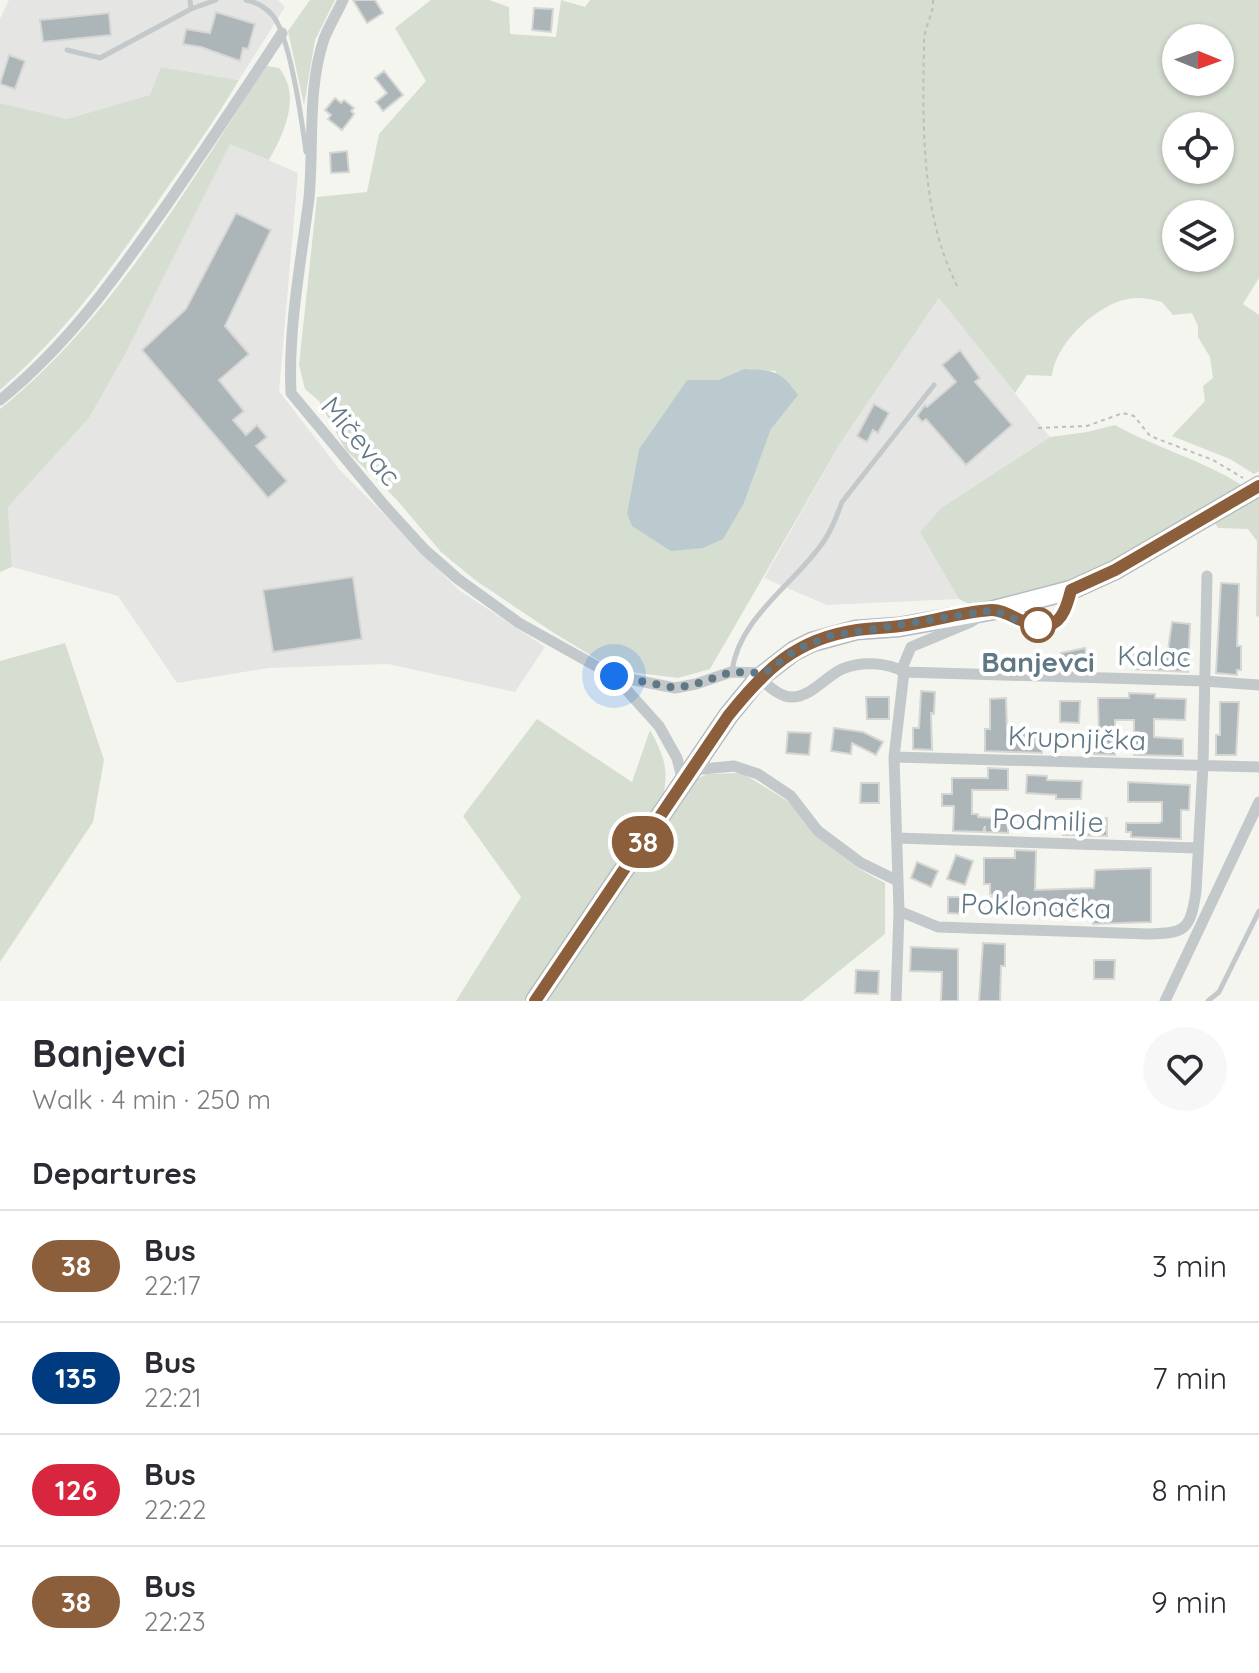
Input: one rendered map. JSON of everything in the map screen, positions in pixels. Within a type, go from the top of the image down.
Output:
[{"type":"main road","points":[[535,1001],[728,716],[762,676],[794,651],[829,636],[990,610],[1071,590],[1115,570],[1255,484]]},
{"type":"street","name":"Mičevac","points":[[343,0],[324,38],[319,62],[310,181],[292,328],[291,393],[384,505],[425,550],[458,579],[519,623],[614,676],[659,726],[688,776]]},
{"type":"street","points":[[0,400],[40,365],[97,304],[282,33]]},
{"type":"street","points":[[1197,848],[1203,765],[1207,576]]},
{"type":"street","points":[[896,1001],[899,911],[894,757],[902,672],[911,647],[971,622],[990,610],[1021,622],[1047,626],[1055,623],[1062,614],[1071,590]]},
{"type":"street","name":"Kalac","points":[[762,676],[780,694],[789,697],[805,693],[843,669],[882,664],[902,672],[1259,685]]},
{"type":"street","points":[[614,676],[675,688],[731,672],[762,676]]},
{"type":"street","name":"Krupnjička","points":[[894,757],[1259,767]]},
{"type":"street","points":[[688,776],[734,766],[758,774],[791,796],[818,831],[861,863],[898,881]]},
{"type":"street","points":[[1165,1001],[1259,802]]},
{"type":"street","name":"Podmilje","points":[[897,838],[1197,848]]},
{"type":"street","name":"Poklonačka","points":[[899,911],[938,927],[1075,933],[1175,933],[1187,925],[1193,911],[1197,848]]},
{"type":"lane","points":[[190,0],[191,9]]},
{"type":"lane","points":[[67,50],[100,58],[191,9],[216,0]]},
{"type":"lane","points":[[246,0],[255,2],[273,16],[282,33],[298,96],[310,181]]},
{"type":"lane","points":[[731,672],[741,641],[754,621],[823,543],[834,525],[842,502],[934,385]]},
{"type":"lane","points":[[1208,1001],[1219,992],[1259,911]]},
{"type":"path","points":[[933,0],[924,34],[923,100],[930,196],[941,247],[957,286]]},
{"type":"path","points":[[1038,428],[1087,426],[1123,413],[1134,416],[1150,436],[1213,460],[1255,484]]},
{"type":"shaded area","points":[[9,0],[278,0],[285,7],[239,80],[161,67],[151,95],[67,119],[0,103],[0,19]]},
{"type":"shaded area","points":[[310,0],[335,0],[315,40],[304,105],[288,31]]},
{"type":"shaded area","points":[[431,0],[489,0],[509,7],[510,34],[556,37],[561,0],[585,7],[590,0],[1259,0],[1259,278],[1243,304],[1259,315],[1259,471],[1254,474],[1230,459],[1172,436],[1205,401],[1203,386],[1213,378],[1210,357],[1198,337],[1198,326],[1192,313],[1173,315],[1162,302],[1143,298],[1123,300],[1109,306],[1071,337],[1055,363],[1052,376],[1027,375],[1015,393],[939,298],[841,442],[710,669],[678,678],[615,670],[475,580],[441,552],[396,499],[345,449],[319,401],[305,389],[299,365],[317,197],[367,192],[379,134],[426,81],[395,28]],"holes":[[[744,369],[776,371],[771,429],[744,503],[627,513],[639,449],[687,380],[718,380]]]},
{"type":"shaded area","points":[[267,66],[279,68],[289,90],[288,114],[275,149],[269,160],[230,144],[126,353],[89,418],[8,507],[12,567],[0,572],[0,409],[79,334],[113,292],[177,203]]},
{"type":"shaded area","points":[[161,67],[239,80],[198,144],[101,281],[45,347],[0,390],[0,103],[67,119],[150,95]]},
{"type":"shaded area","points":[[230,143],[298,173],[279,391],[340,470],[459,590],[545,647],[515,692],[388,664],[269,668],[177,683],[118,596],[12,567],[8,507],[89,418],[126,353]]},
{"type":"shaded area","points":[[939,298],[1050,437],[941,508],[921,532],[959,599],[827,605],[764,578],[841,442]]},
{"type":"shaded area","points":[[744,369],[776,373],[798,395],[771,429],[744,503],[723,539],[703,548],[671,551],[632,526],[627,513],[639,449],[687,380],[718,380]]},
{"type":"shaded area","points":[[1115,425],[1243,486],[1089,577],[1004,602],[971,605],[959,599],[920,532],[941,508],[1050,437]]},
{"type":"shaded area","points":[[1259,492],[1259,617],[1256,616],[1257,541],[1248,529],[1218,528],[1212,518]]},
{"type":"shaded area","points":[[65,643],[104,760],[93,822],[0,962],[0,661]]},
{"type":"shaded area","points":[[537,719],[632,782],[650,730],[664,762],[663,797],[523,1001],[456,1001],[521,897],[463,816]]},
{"type":"shaded area","points":[[742,773],[794,805],[816,836],[859,869],[885,883],[885,934],[802,1001],[543,1001],[690,782],[707,774]]},
{"type":"building","points":[[353,0],[375,0],[383,13],[367,23]]},
{"type":"building","points":[[534,8],[553,9],[551,32],[532,30]]},
{"type":"building","points":[[216,12],[255,24],[248,49],[243,48],[240,61],[183,44],[186,29],[210,33]]},
{"type":"building","points":[[109,13],[111,35],[43,42],[40,20]]},
{"type":"building","points":[[9,55],[25,61],[15,89],[0,84]]},
{"type":"building","points":[[384,71],[403,95],[383,111],[376,102],[387,93],[375,78]]},
{"type":"building","points":[[335,98],[341,103],[344,100],[354,108],[351,111],[354,114],[342,130],[328,119],[331,115],[325,110]]},
{"type":"building","points":[[347,151],[349,172],[331,173],[330,153]]},
{"type":"building","points":[[236,213],[271,230],[225,326],[249,354],[219,380],[244,411],[233,420],[246,435],[257,425],[267,437],[256,446],[287,481],[268,498],[142,350],[186,309]]},
{"type":"building","points":[[960,350],[980,378],[975,382],[1012,425],[966,465],[926,419],[922,422],[917,416],[925,405],[927,407],[956,382],[942,365]]},
{"type":"building","points":[[874,404],[889,413],[878,433],[873,430],[867,442],[857,436]]},
{"type":"building","points":[[353,577],[362,639],[273,652],[263,590]]},
{"type":"building","points":[[1221,583],[1239,584],[1237,646],[1241,646],[1241,670],[1237,670],[1237,675],[1216,673]]},
{"type":"building","points":[[1172,622],[1190,624],[1188,672],[1132,669],[1133,654],[1167,657]]},
{"type":"building","points":[[1085,648],[1089,669],[1064,668],[1061,653]]},
{"type":"building","points":[[921,691],[935,692],[934,714],[931,713],[932,750],[913,749],[913,728],[919,728]]},
{"type":"building","points":[[1129,693],[1186,699],[1185,720],[1154,719],[1154,737],[1183,739],[1183,756],[1134,755],[1134,720],[1115,720],[1115,755],[1092,754],[1092,737],[1099,737],[1098,698],[1129,698]]},
{"type":"building","points":[[866,697],[889,697],[889,719],[867,719]]},
{"type":"building","points":[[1006,698],[1007,731],[1043,732],[1042,753],[985,751],[985,729],[990,729],[990,699]]},
{"type":"building","points":[[1060,701],[1080,701],[1079,723],[1060,722]]},
{"type":"building","points":[[1220,702],[1239,702],[1236,755],[1216,755],[1216,735],[1220,735]]},
{"type":"building","points":[[834,728],[863,732],[883,742],[876,755],[852,743],[851,754],[831,751]]},
{"type":"building","points":[[788,732],[811,733],[809,755],[786,753]]},
{"type":"building","points":[[988,768],[1008,769],[1008,790],[972,790],[972,814],[1008,819],[1008,833],[985,832],[985,826],[983,832],[953,831],[954,806],[942,806],[942,794],[952,794],[952,778],[988,778]]},
{"type":"building","points":[[1027,775],[1047,776],[1047,780],[1082,781],[1081,799],[1056,799],[1056,795],[1026,793]]},
{"type":"building","points":[[1128,782],[1190,785],[1189,810],[1181,810],[1181,839],[1131,837],[1131,832],[1126,832],[1126,823],[1162,821],[1162,802],[1128,802]]},
{"type":"building","points":[[861,783],[879,783],[879,803],[860,803]]},
{"type":"building","points":[[1107,818],[1107,836],[1063,835],[1063,819]]},
{"type":"building","points":[[1015,850],[1036,851],[1035,890],[1094,888],[1095,870],[1151,868],[1151,922],[1093,924],[1093,911],[990,910],[990,897],[1000,897],[990,894],[990,884],[984,884],[984,858],[1015,858]]},
{"type":"building","points":[[956,855],[973,861],[965,885],[947,879]]},
{"type":"building","points":[[917,862],[938,871],[931,887],[911,878]]},
{"type":"building","points":[[948,897],[969,897],[969,908],[964,908],[964,914],[948,913]]},
{"type":"building","points":[[983,943],[1005,944],[1000,1001],[979,1001]]},
{"type":"building","points":[[911,947],[958,949],[958,1001],[941,1001],[942,972],[910,971]]},
{"type":"building","points":[[1094,960],[1115,960],[1114,979],[1094,979]]},
{"type":"building","points":[[856,970],[879,971],[878,994],[855,993]]},
{"type":"bus line","name":"38","points":[[535,1001],[728,716],[759,678],[794,651],[829,636],[856,630],[899,627],[994,610],[1021,622],[1047,626],[1055,623],[1062,614],[1071,590],[1115,570],[1259,486]]},
{"type":"place","name":"Banjevci","points":[[1038,625]]},
{"type":"route","points":[[614,676],[675,688],[731,672],[765,673],[794,651],[829,636],[994,610],[1021,622],[1038,625]]}]
